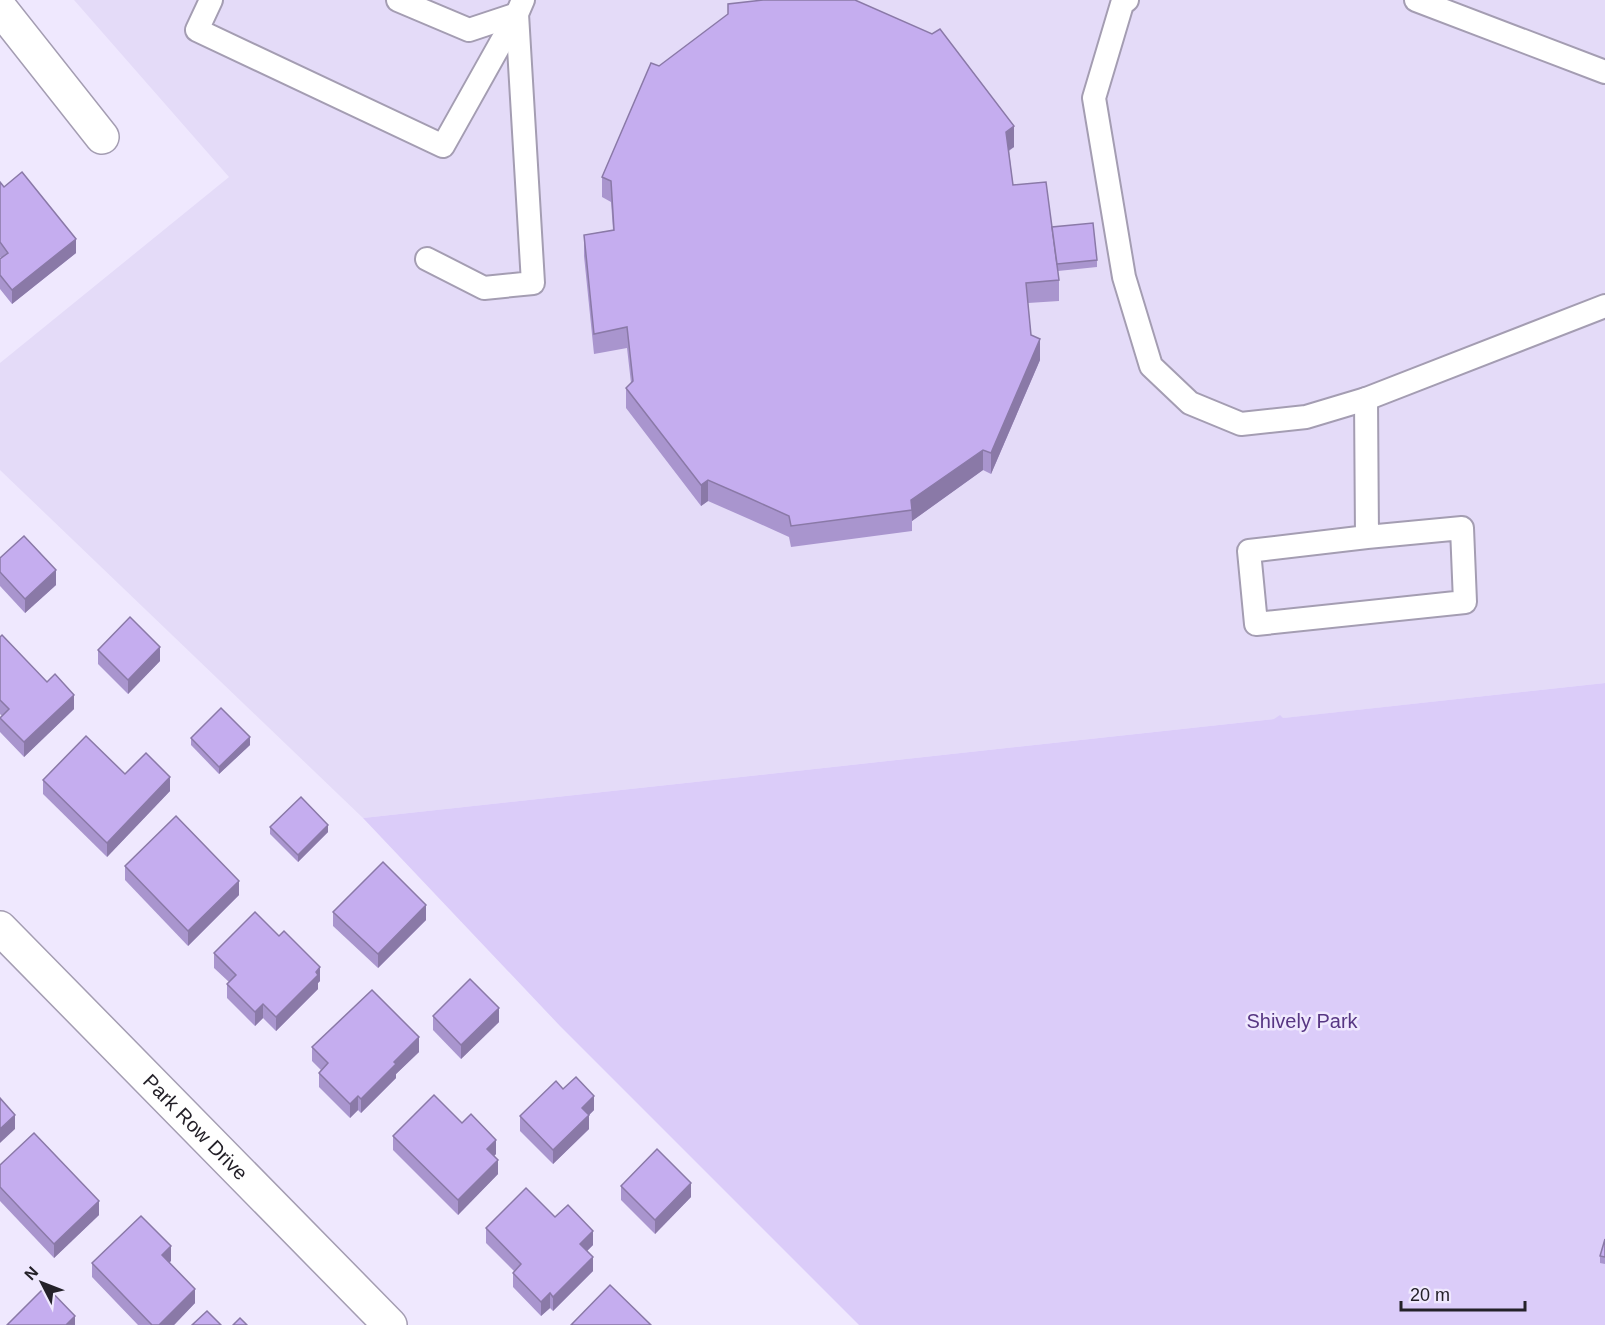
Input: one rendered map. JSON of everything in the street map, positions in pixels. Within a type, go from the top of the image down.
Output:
[{"type":"street","points":[[0,8],[102,137]]},
{"type":"street","name":"Park Row Drive","points":[[0,928],[390,1325]]},
{"type":"lane","points":[[211,0],[197,30],[443,146],[520,7]]},
{"type":"lane","points":[[398,0],[469,30],[520,7]]},
{"type":"lane","points":[[1127,0],[1122,4],[1094,98],[1124,277],[1151,366],[1190,403],[1241,424],[1306,417],[1366,399],[1605,306]]},
{"type":"lane","points":[[1416,0],[1605,72]]},
{"type":"lane","points":[[427,259],[484,288],[533,283],[520,7]]},
{"type":"lane","points":[[1366,399],[1367,537]]},
{"type":"lane","points":[[1462,528],[1465,602],[1256,624],[1249,550],[1367,537],[1462,528]]},
{"type":"shaded area","points":[[74,0],[1605,0],[1605,683],[363,818],[0,470],[0,363],[229,177]]},
{"type":"green space","name":"Shively Park","points":[[1605,683],[1605,1325],[859,1325],[560,1026],[363,818],[1274,719],[1280,715],[1283,718]]},
{"type":"building","points":[[763,0],[855,0],[932,34],[940,29],[1014,126],[1006,132],[1013,185],[1046,182],[1059,280],[1026,283],[1031,335],[1040,339],[991,453],[983,450],[911,500],[912,510],[791,526],[789,516],[708,480],[701,485],[626,388],[633,381],[627,327],[594,334],[584,235],[614,230],[611,181],[602,177],[651,63],[659,66],[728,14],[728,4]]},
{"type":"building","points":[[22,172],[76,239],[12,290],[0,275],[0,259],[8,253],[0,242],[0,182],[4,187]]},
{"type":"building","points":[[1093,223],[1097,260],[1057,264],[1052,227]]},
{"type":"building","points":[[24,536],[56,570],[25,599],[0,572],[0,558]]},
{"type":"building","points":[[130,617],[160,647],[128,680],[98,650]]},
{"type":"building","points":[[2,635],[47,682],[55,674],[74,695],[24,742],[0,718],[9,709],[0,700],[0,637]]},
{"type":"building","points":[[221,708],[250,737],[219,767],[191,738]]},
{"type":"building","points":[[86,736],[125,774],[146,753],[170,777],[107,843],[43,780]]},
{"type":"building","points":[[301,797],[328,825],[298,855],[270,827]]},
{"type":"building","points":[[176,816],[239,881],[188,931],[125,866]]},
{"type":"building","points":[[383,862],[426,905],[378,954],[333,912]]},
{"type":"building","points":[[255,912],[279,936],[284,931],[320,967],[316,972],[318,975],[276,1017],[263,1004],[255,1012],[227,984],[236,975],[214,953]]},
{"type":"building","points":[[470,979],[499,1008],[461,1045],[433,1016]]},
{"type":"building","points":[[372,990],[419,1037],[361,1099],[358,1096],[350,1104],[319,1073],[328,1063],[312,1047]]},
{"type":"building","points":[[576,1077],[594,1096],[582,1108],[589,1115],[553,1150],[520,1116],[556,1081],[563,1089]]},
{"type":"building","points":[[434,1095],[462,1123],[471,1114],[496,1140],[487,1149],[498,1160],[458,1200],[393,1136]]},
{"type":"building","points":[[0,1098],[15,1115],[0,1129]]},
{"type":"building","points":[[34,1133],[99,1201],[54,1244],[0,1187],[0,1165]]},
{"type":"building","points":[[657,1149],[691,1183],[655,1220],[621,1186]]},
{"type":"building","points":[[526,1188],[555,1217],[568,1205],[593,1231],[580,1244],[593,1257],[553,1297],[550,1293],[541,1302],[513,1273],[521,1264],[486,1228]]},
{"type":"building","points":[[141,1216],[171,1246],[162,1255],[195,1289],[159,1325],[152,1325],[92,1263]]},
{"type":"building","points":[[1605,1239],[1605,1257],[1600,1256]]},
{"type":"building","points":[[610,1285],[651,1325],[571,1325]]},
{"type":"building","points":[[46,1286],[75,1316],[66,1325],[7,1325]]},
{"type":"building","points":[[207,1311],[221,1325],[192,1325]]},
{"type":"building","points":[[240,1318],[247,1325],[233,1325]]}]
